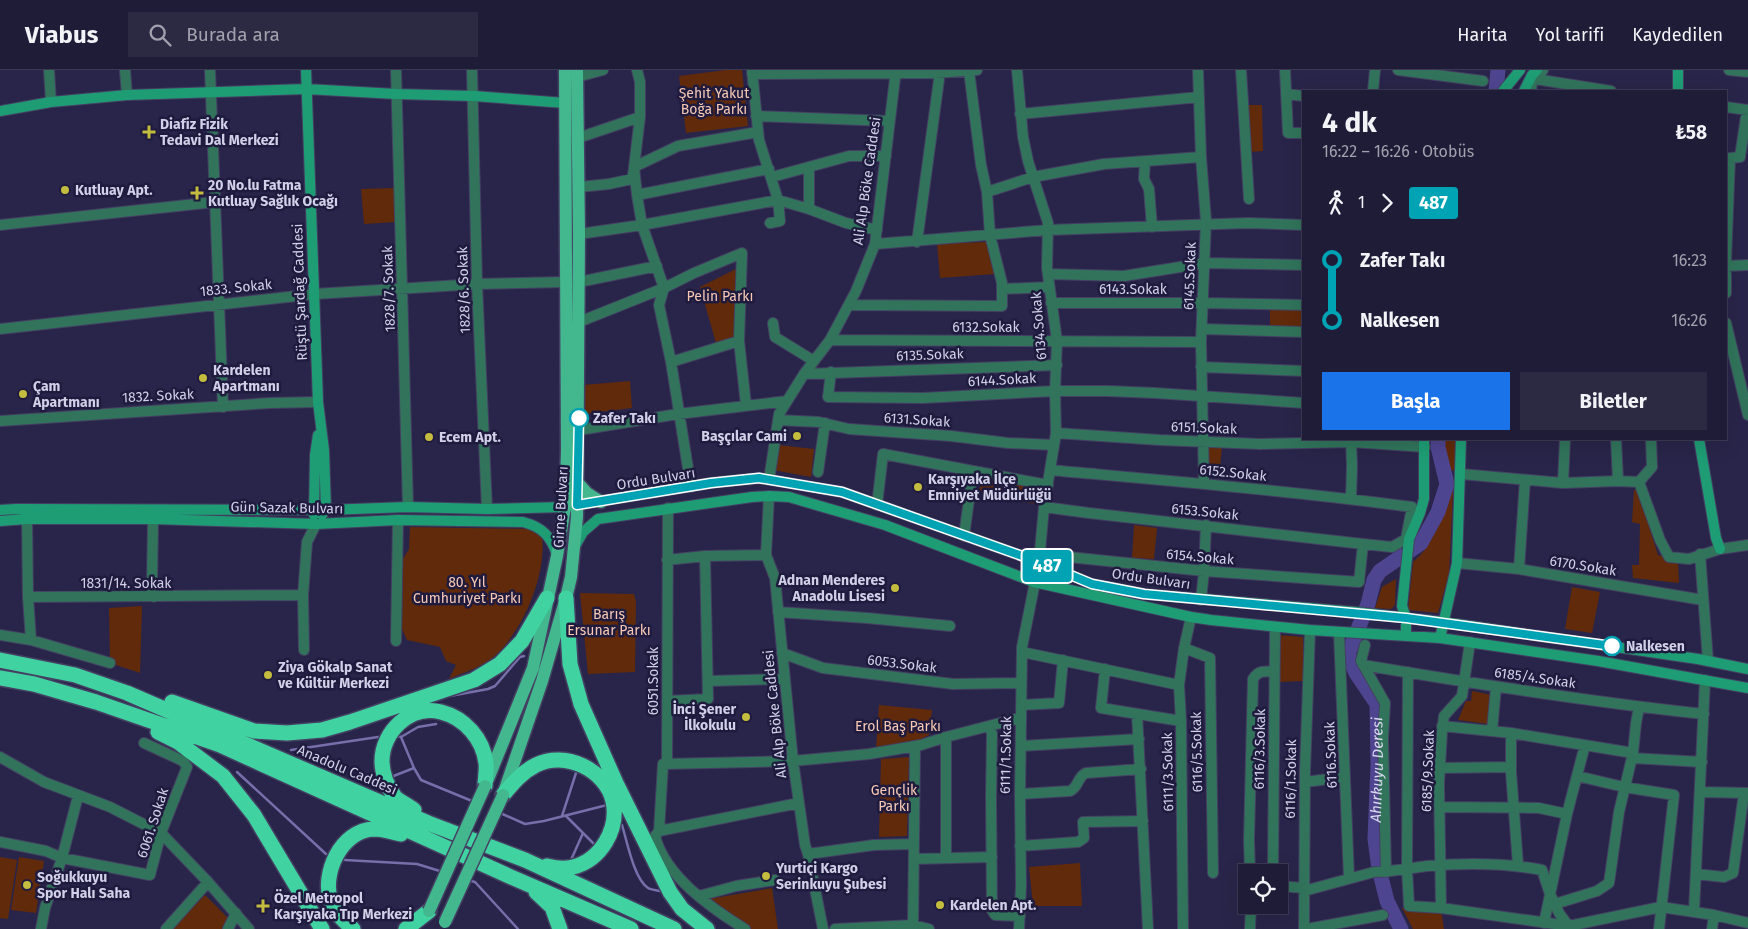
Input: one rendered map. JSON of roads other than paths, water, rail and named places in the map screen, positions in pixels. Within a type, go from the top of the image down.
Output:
[{"type":"highway","points":[[127,693],[147,693],[254,731],[287,733],[322,730],[474,680],[500,664],[522,641],[547,598]]},
{"type":"highway","points":[[566,598],[570,664],[580,704],[616,783],[670,892],[682,909],[707,929]]},
{"type":"highway","points":[[0,652],[42,667]]},
{"type":"highway","name":"Anadolu Caddesi","points":[[0,660],[75,675],[127,693],[425,830],[511,877],[631,929]]},
{"type":"highway","name":"Anadolu Caddesi","points":[[0,678],[34,684],[96,702],[117,711],[220,745],[425,830],[525,860],[674,929]]},
{"type":"highway","points":[[117,711],[178,742],[223,776],[254,816],[322,929]]},
{"type":"highway","points":[[352,929],[339,916],[332,903],[328,888],[328,880],[336,854],[350,840],[362,832],[373,829],[410,836],[425,830],[411,808],[396,798],[388,786],[382,769],[382,752],[387,738],[404,718],[422,712],[440,711],[458,719],[474,731],[486,764],[485,786]]},
{"type":"highway","points":[[503,795],[520,775],[538,764],[561,759],[578,763],[593,772],[606,786],[613,801],[614,817],[612,831],[600,850],[586,862],[573,867],[558,868],[525,860]]},
{"type":"highway","points":[[511,877],[545,899],[552,907],[560,929]]},
{"type":"highway","points":[[406,929],[429,911]]},
{"type":"main road","name":"Rüştü Şardağ Caddesi","points":[[306,70],[318,402],[324,450],[326,510]]},
{"type":"main road","name":"Girne Bulvarı","points":[[444,927],[503,795],[542,681],[571,577],[575,546],[567,451],[572,282],[565,171],[565,70]]},
{"type":"main road","points":[[1504,90],[1520,70]]},
{"type":"main road","points":[[1678,70],[1678,90]]},
{"type":"main road","name":"Girne Bulvarı","points":[[422,929],[485,786],[533,668],[557,556],[578,482],[579,322],[572,282],[579,234],[577,74]]},
{"type":"main road","points":[[1525,90],[1535,75]]},
{"type":"main road","points":[[0,111],[51,102],[127,96],[306,89],[474,96],[565,103]]},
{"type":"main road","points":[[565,171],[579,187]]},
{"type":"main road","name":"Rüştü Şardağ Caddesi","points":[[316,524],[313,509],[315,455],[320,424]]},
{"type":"main road","points":[[1440,638],[1442,622],[1457,563],[1461,440]]},
{"type":"main road","points":[[1699,440],[1716,538],[1720,549]]},
{"type":"main road","points":[[1406,635],[1406,618],[1402,606],[1409,539],[1424,499],[1425,443]]},
{"type":"main road","name":"Ordu Bulvarı","points":[[571,506],[759,478],[842,492],[964,536],[1039,558],[1092,584],[1144,594],[1356,612],[1442,622],[1708,661],[1748,669]]},
{"type":"main road","points":[[578,482],[588,493],[601,502]]},
{"type":"main road","name":"Ordu Bulvarı","points":[[575,546],[583,532],[598,519],[668,508],[769,496],[789,497],[885,525],[1034,582],[1192,617],[1310,630],[1440,638],[1598,661],[1748,688]]},
{"type":"main road","name":"Gün Sazak Bulvarı","points":[[0,510],[326,510],[408,507],[487,509],[571,506]]},
{"type":"main road","points":[[316,524],[326,510]]},
{"type":"main road","name":"Gün Sazak Bulvarı","points":[[0,521],[26,518],[153,518],[316,524],[398,520],[523,522],[541,528],[548,535],[557,556]]},
{"type":"street","points":[[49,70],[51,102]]},
{"type":"street","points":[[125,70],[127,96]]},
{"type":"street","points":[[210,70],[223,407]]},
{"type":"street","name":"1828/7. Sokak","points":[[396,70],[408,507]]},
{"type":"street","name":"1828/6. Sokak","points":[[472,70],[477,284],[487,509]]},
{"type":"street","points":[[577,74],[603,70]]},
{"type":"street","points":[[579,187],[609,184],[632,179],[640,117],[640,82],[637,70]]},
{"type":"street","points":[[770,224],[780,221],[778,200],[759,140],[752,72],[940,72],[973,70],[981,165],[987,192],[990,234],[1000,272],[1002,306],[849,305]]},
{"type":"street","name":"6134.Sokak","points":[[1017,70],[1024,145],[1048,223],[1048,274],[1057,340],[1054,391],[1056,433],[1034,582]]},
{"type":"street","name":"6145.Sokak","points":[[1198,70],[1206,225],[1206,262],[1201,342],[1204,483]]},
{"type":"street","points":[[1241,70],[1248,199]]},
{"type":"street","points":[[1285,70],[1288,133],[1302,134]]},
{"type":"street","points":[[1373,90],[1375,70]]},
{"type":"street","points":[[1398,70],[1483,81]]},
{"type":"street","points":[[1511,81],[1514,70]]},
{"type":"street","points":[[1531,90],[1535,75],[1543,70]]},
{"type":"street","points":[[1729,70],[1748,72]]},
{"type":"street","name":"Ali Alp Böke Caddesi","points":[[769,480],[779,414],[804,374],[830,340],[849,305],[875,244],[896,71]]},
{"type":"street","points":[[917,242],[940,72]]},
{"type":"street","points":[[1535,75],[1606,90]]},
{"type":"street","points":[[1286,94],[1302,96]]},
{"type":"street","points":[[1020,114],[1199,97]]},
{"type":"street","points":[[1727,108],[1748,110],[1740,157],[1730,158],[1727,235]]},
{"type":"street","points":[[756,116],[890,121]]},
{"type":"street","points":[[578,138],[640,117]]},
{"type":"street","points":[[634,167],[678,146],[758,132]]},
{"type":"street","points":[[1727,153],[1741,152]]},
{"type":"street","points":[[637,195],[809,168],[849,156],[886,156]]},
{"type":"street","points":[[987,192],[1033,177],[1104,164],[1201,157]]},
{"type":"street","points":[[1145,161],[1144,179],[1149,190],[1152,227]]},
{"type":"street","points":[[634,167],[642,225],[664,288],[659,305],[671,362],[691,487]]},
{"type":"street","points":[[809,168],[809,209]]},
{"type":"street","points":[[579,234],[642,225],[778,200],[846,223],[877,230]]},
{"type":"street","points":[[0,224],[215,202]]},
{"type":"street","points":[[875,244],[1048,230],[1248,224],[1302,225]]},
{"type":"street","points":[[579,322],[664,288],[742,253],[739,341],[746,405]]},
{"type":"street","points":[[1048,274],[1124,276],[1206,262],[1302,265]]},
{"type":"street","points":[[1727,266],[1748,265]]},
{"type":"street","name":"1833. Sokak","points":[[0,329],[315,294],[477,284],[572,282],[657,266]]},
{"type":"street","points":[[1002,289],[1049,287]]},
{"type":"street","name":"6143.Sokak","points":[[1051,303],[1302,305]]},
{"type":"street","points":[[774,324],[775,338],[814,361]]},
{"type":"street","points":[[1727,327],[1748,415]]},
{"type":"street","points":[[1202,330],[1302,332]]},
{"type":"street","name":"6132.Sokak","points":[[830,340],[1201,342]]},
{"type":"street","points":[[671,362],[739,341]]},
{"type":"street","name":"6135.Sokak","points":[[804,374],[1057,365]]},
{"type":"street","points":[[1201,367],[1302,371]]},
{"type":"street","name":"6144.Sokak","points":[[831,372],[828,397],[923,398],[1054,391],[1155,393],[1302,403]]},
{"type":"street","points":[[578,430],[678,414],[787,401]]},
{"type":"street","name":"1832. Sokak","points":[[0,421],[270,403],[318,402]]},
{"type":"street","name":"6131.Sokak","points":[[778,420],[825,423],[849,429],[951,436],[1008,444],[1054,445]]},
{"type":"street","points":[[818,472],[825,423]]},
{"type":"street","name":"6151.Sokak","points":[[1056,433],[1260,444],[1351,440],[1425,443]]},
{"type":"street","points":[[1351,440],[1351,498]]},
{"type":"street","points":[[1563,483],[1565,440]]},
{"type":"street","points":[[1616,440],[1618,481]]},
{"type":"street","points":[[1639,482],[1652,467],[1651,440]]},
{"type":"street","points":[[877,505],[883,454],[1048,485]]},
{"type":"street","name":"6152.Sokak","points":[[1050,470],[1351,498],[1412,507]]},
{"type":"street","points":[[964,536],[973,471]]},
{"type":"street","points":[[1460,474],[1563,483],[1639,482]]},
{"type":"street","points":[[1519,570],[1526,480]]},
{"type":"street","points":[[1639,482],[1660,540],[1670,557],[1689,559],[1700,554],[1748,544]]},
{"type":"street","name":"Ali Alp Böke Caddesi","points":[[769,496],[766,556],[775,578],[793,762],[805,845],[823,929]]},
{"type":"street","name":"6153.Sokak","points":[[1044,507],[1089,514],[1206,525],[1392,547],[1406,539],[1412,507]]},
{"type":"street","name":"6051.Sokak","points":[[668,508],[665,764],[659,830],[655,836],[658,850],[675,872],[716,911],[745,929]]},
{"type":"street","points":[[26,518],[31,640]]},
{"type":"street","points":[[153,518],[152,587],[154,597]]},
{"type":"street","points":[[396,642],[398,520]]},
{"type":"street","points":[[304,650],[303,595],[307,542],[316,524]]},
{"type":"street","points":[[1201,600],[1206,525]]},
{"type":"street","name":"6154.Sokak","points":[[1039,558],[1359,582],[1363,544]]},
{"type":"street","points":[[1700,554],[1708,661]]},
{"type":"street","points":[[667,560],[705,556],[766,556]]},
{"type":"street","points":[[667,701],[708,699],[705,556]]},
{"type":"street","name":"6170.Sokak","points":[[1457,563],[1519,570],[1704,600]]},
{"type":"street","name":"6111/1.Sokak","points":[[1019,929],[1021,886],[1020,718],[1022,652],[1034,582]]},
{"type":"street","name":"1831/14. Sokak","points":[[28,597],[303,595]]},
{"type":"street","points":[[778,612],[950,626]]},
{"type":"street","name":"6111/3.Sokak","points":[[1183,929],[1181,721],[1178,685],[1184,648],[1192,617]]},
{"type":"street","name":"6116/3.Sokak","points":[[1273,864],[1275,627]]},
{"type":"street","name":"6116/1.Sokak","points":[[1305,929],[1304,782],[1310,630]]},
{"type":"street","name":"6116.Sokak","points":[[1339,632],[1349,878]]},
{"type":"street","points":[[0,635],[31,640],[110,663]]},
{"type":"street","name":"6185/9.Sokak","points":[[1441,908],[1440,768],[1442,726],[1444,716],[1462,696],[1470,642]]},
{"type":"street","points":[[1365,645],[1361,661],[1385,703],[1381,872]]},
{"type":"street","name":"6116/5.Sokak","points":[[1184,648],[1210,658],[1213,873]]},
{"type":"street","points":[[1022,652],[1178,685]]},
{"type":"street","name":"6053.Sokak","points":[[782,653],[823,668],[953,684],[1021,683]]},
{"type":"street","points":[[1021,705],[1059,703],[1063,660]]},
{"type":"street","name":"6185/4.Sokak","points":[[1363,665],[1496,687],[1704,714]]},
{"type":"street","points":[[1105,669],[1101,708],[1181,721]]},
{"type":"street","points":[[1250,864],[1248,840],[1253,679],[1261,671],[1274,672]]},
{"type":"street","points":[[1408,672],[1407,868],[1409,906],[1441,908],[1570,928],[1661,907],[1694,911],[1748,922]]},
{"type":"street","points":[[708,681],[785,679]]},
{"type":"street","points":[[1694,911],[1705,680]]},
{"type":"street","points":[[1492,730],[1496,687]]},
{"type":"street","points":[[1552,899],[1597,891],[1609,883],[1639,707]]},
{"type":"street","points":[[1138,714],[1148,929]]},
{"type":"street","points":[[665,764],[793,762],[869,754],[915,746],[1020,718]]},
{"type":"street","points":[[990,726],[992,734],[992,912],[995,915],[1020,916]]},
{"type":"street","points":[[1442,726],[1492,730],[1585,745],[1632,755],[1702,762]]},
{"type":"street","points":[[1512,733],[1511,767],[1518,865]]},
{"type":"street","points":[[946,737],[946,858]]},
{"type":"street","points":[[1021,746],[1139,739]]},
{"type":"street","name":"6061. Sokak","points":[[0,842],[46,851],[62,858],[150,874],[162,833],[187,767],[183,761],[144,743]]},
{"type":"street","points":[[1544,923],[1552,899],[1567,814],[1585,745]]},
{"type":"street","points":[[913,927],[915,746]]},
{"type":"street","points":[[0,757],[44,782],[110,808],[162,833],[249,929]]},
{"type":"street","points":[[1440,768],[1511,767]]},
{"type":"street","points":[[1020,794],[1070,791],[1076,787],[1080,777],[1086,772],[1141,769]]},
{"type":"street","points":[[1577,776],[1624,787],[1674,795],[1659,929]]},
{"type":"street","points":[[1304,782],[1346,777]]},
{"type":"street","points":[[1696,874],[1727,877],[1733,873],[1746,793],[1700,792]]},
{"type":"street","points":[[41,929],[45,908],[62,858],[78,796]]},
{"type":"street","points":[[659,830],[799,803]]},
{"type":"street","points":[[1440,806],[1539,808],[1567,814]]},
{"type":"street","points":[[1020,846],[1078,842],[1084,838],[1084,822],[1143,821]]},
{"type":"street","points":[[808,854],[874,845],[914,844]]},
{"type":"street","points":[[914,859],[992,857]]},
{"type":"street","points":[[1288,887],[1304,889],[1349,878],[1407,868],[1441,865],[1518,865],[1542,870],[1552,899],[1570,928]]},
{"type":"street","points":[[699,896],[736,886],[775,880]]},
{"type":"street","points":[[166,929],[208,882]]},
{"type":"street","points":[[228,929],[236,913]]},
{"type":"street","points":[[1250,929],[1251,914]]},
{"type":"street","points":[[1305,929],[1383,915]]},
{"type":"street","points":[[1712,929],[1714,915]]},
{"type":"street","points":[[1614,929],[1616,917]]},
{"type":"street","points":[[835,929],[913,927],[929,929]]},
{"type":"waterway","name":"Ahırkuyu Deresi","points":[[1496,90],[1498,70]]},
{"type":"waterway","name":"Ahırkuyu Deresi","points":[[1401,929],[1387,901],[1379,869],[1375,839],[1378,764],[1377,704],[1356,673],[1348,654],[1368,604],[1374,580],[1380,571],[1421,543],[1438,512],[1447,484],[1438,440]]},
{"type":"waterway","points":[[450,696],[495,686],[520,657],[524,656]]},
{"type":"waterway","points":[[401,737],[418,727],[436,724]]},
{"type":"waterway","points":[[398,736],[401,737],[421,780],[472,801]]},
{"type":"waterway","points":[[291,750],[378,737]]},
{"type":"waterway","points":[[391,777],[414,768]]},
{"type":"waterway","points":[[237,772],[326,854]]},
{"type":"waterway","points":[[562,816],[576,773]]},
{"type":"waterway","points":[[498,812],[525,824],[607,805]]},
{"type":"waterway","points":[[566,816],[595,845]]},
{"type":"waterway","points":[[622,825],[639,877],[648,888],[660,891]]},
{"type":"waterway","points":[[571,860],[583,833]]},
{"type":"waterway","points":[[345,860],[417,864],[443,872]]},
{"type":"waterway","points":[[467,880],[475,882],[518,929]]},
{"type":"place","name":"Diafiz Fizik Tedavi Dal Merkezi","points":[[149,132]]},
{"type":"place","name":"Kutluay Apt.","points":[[65,190]]},
{"type":"place","name":"20 No.lu Fatma Kutluay Sağlık Ocağı","points":[[197,193]]},
{"type":"place","name":"Kardelen Apartmanı","points":[[203,378]]},
{"type":"place","name":"Çam Apartmanı","points":[[23,394]]},
{"type":"place","name":"Zafer Takı","points":[[579,418]]},
{"type":"place","name":"Başçılar Cami","points":[[797,436]]},
{"type":"place","name":"Ecem Apt.","points":[[429,437]]},
{"type":"place","name":"Karşıyaka İlçe Emniyet Müdürlüğü","points":[[918,487]]},
{"type":"place","name":"Adnan Menderes Anadolu Lisesi","points":[[895,588]]},
{"type":"place","name":"Nalkesen","points":[[1612,646]]},
{"type":"place","name":"Ziya Gökalp Sanat ve Kültür Merkezi","points":[[268,675]]},
{"type":"place","name":"İnci Şener İlkokulu","points":[[746,717]]},
{"type":"place","name":"Yurtiçi Kargo Serinkuyu Şubesi","points":[[766,876]]},
{"type":"place","name":"Soğukkuyu Spor Halı Saha","points":[[27,885]]},
{"type":"place","name":"Kardelen Apt.","points":[[940,905]]},
{"type":"place","name":"Özel Metropol Karşıyaka Tıp Merkezi","points":[[263,906]]},
{"type":"park label","name":"Şehit Yakut Boğa Parkı","points":[[714,102]]},
{"type":"park label","name":"Pelin Parkı","points":[[720,296]]},
{"type":"park label","name":"80. Yıl Cumhuriyet Parkı","points":[[467,590]]},
{"type":"park label","name":"Barış Ersunar Parkı","points":[[609,622]]},
{"type":"park label","name":"Erol Baş Parkı","points":[[898,726]]},
{"type":"park label","name":"Gençlik Parkı","points":[[894,798]]}]
